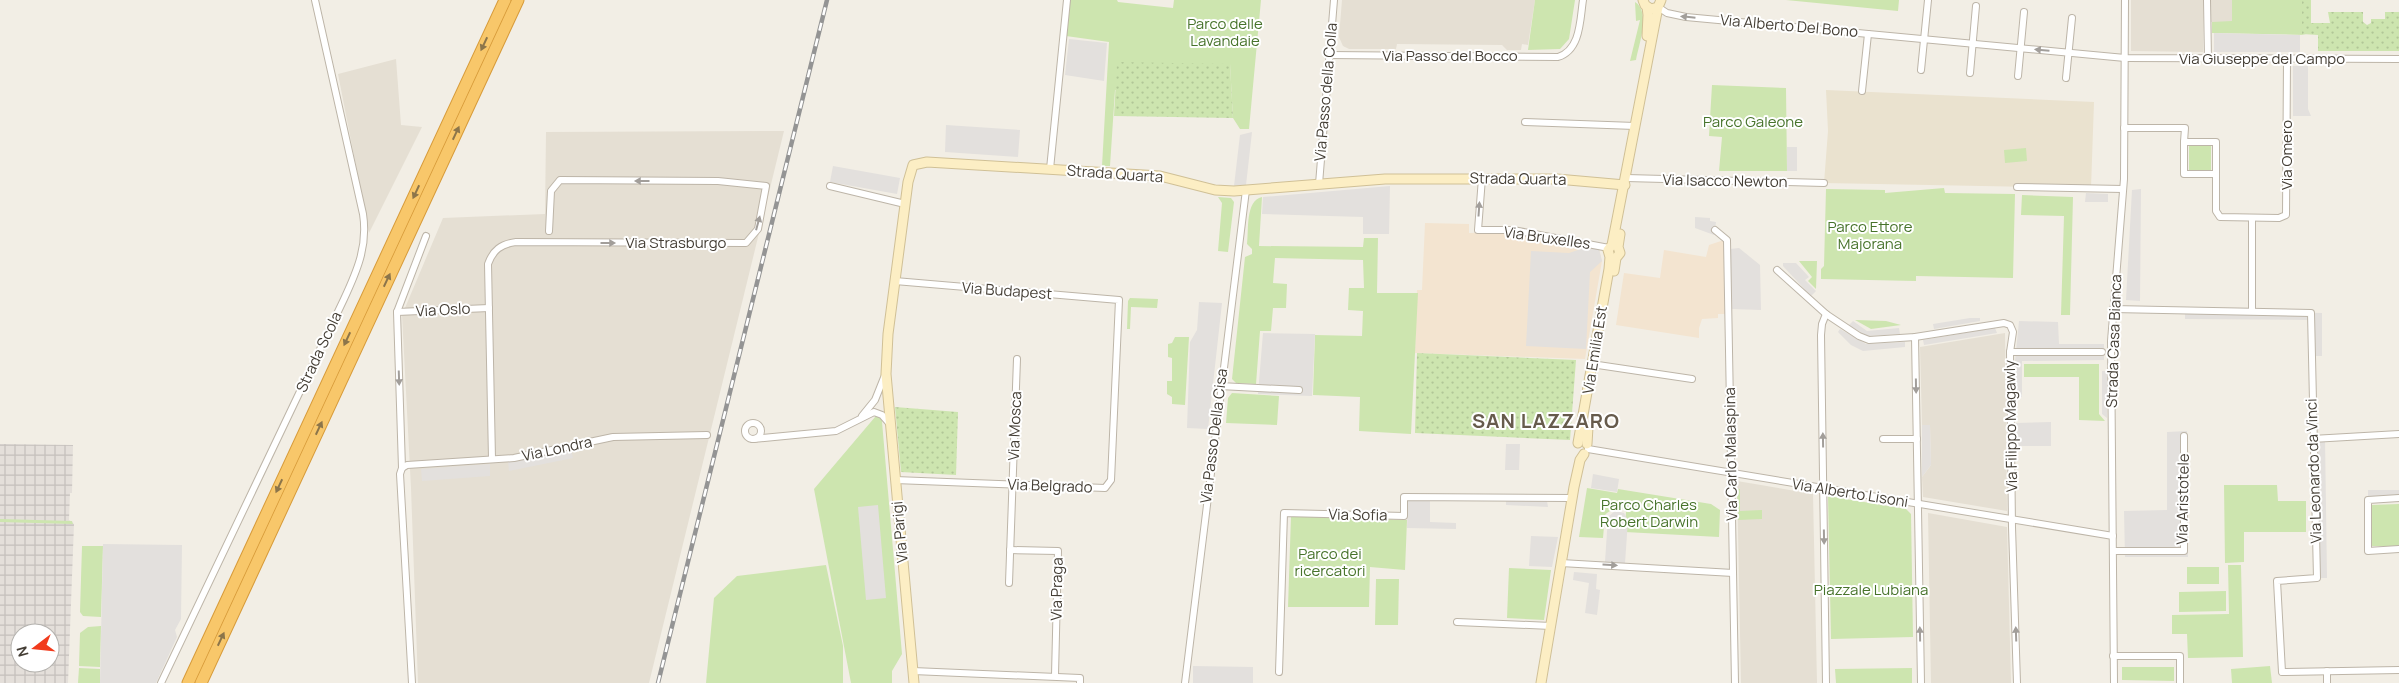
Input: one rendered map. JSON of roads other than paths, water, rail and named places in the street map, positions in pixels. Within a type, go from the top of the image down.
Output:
[{"type":"highway","points":[[188,683],[505,0]]},
{"type":"highway","points":[[201,683],[518,0]]},
{"type":"street","name":"Strada Scola","points":[[161,683],[340,308],[364,250],[363,214],[315,0]]},
{"type":"street","points":[[1050,169],[1067,0]]},
{"type":"street","name":"Via Passo della Colla","points":[[1319,184],[1334,0]]},
{"type":"street","name":"Via Passo del Bocco","points":[[1329,55],[1556,57],[1570,51],[1577,37],[1584,0]]},
{"type":"street","points":[[1921,70],[1928,0]]},
{"type":"street","name":"Strada Casa Bianca","points":[[2114,683],[2111,341],[2123,189],[2126,0]]},
{"type":"street","points":[[2207,0],[2208,59]]},
{"type":"street","points":[[1644,2],[1651,9],[1659,3]]},
{"type":"street","points":[[1644,2],[1648,15],[1645,66]]},
{"type":"street","points":[[1645,66],[1659,3]]},
{"type":"street","name":"Via Alberto Del Bono","points":[[1659,3],[1663,12],[1676,15],[2125,58]]},
{"type":"street","points":[[1970,73],[1976,6]]},
{"type":"street","points":[[2018,76],[2024,12]]},
{"type":"street","points":[[2066,78],[2072,18]]},
{"type":"street","points":[[1862,91],[1868,34]]},
{"type":"street","name":"Via Giuseppe del Campo","points":[[2125,58],[2399,59]]},
{"type":"street","name":"Via Omero","points":[[2216,174],[2218,216],[2223,218],[2282,218],[2287,212],[2287,59]]},
{"type":"street","name":"Via Emilia Est","points":[[1583,448],[1645,66]]},
{"type":"street","points":[[1525,122],[1635,126]]},
{"type":"street","points":[[2124,128],[2184,128],[2184,142],[2184,174],[2216,174],[2216,142],[2184,142]]},
{"type":"street","name":"Strada Quarta","points":[[886,382],[895,281],[905,204],[911,169],[918,163],[1160,176],[1215,190],[1246,190],[1385,179],[1557,179],[1625,184]]},
{"type":"street","name":"Via Bruxelles","points":[[1482,178],[1478,230],[1513,230],[1614,250]]},
{"type":"street","name":"Via Strasburgo","points":[[492,459],[488,264],[491,255],[496,249],[506,243],[538,242],[746,244],[758,229],[766,186],[718,181],[560,180],[551,191],[549,231]]},
{"type":"street","name":"Via Isacco Newton","points":[[1625,184],[1824,183]]},
{"type":"street","points":[[830,186],[905,204]]},
{"type":"street","points":[[2017,187],[2123,189]]},
{"type":"street","name":"Via Passo Della Cisa","points":[[1185,683],[1220,386],[1246,190]]},
{"type":"street","points":[[2252,218],[2252,311]]},
{"type":"street","name":"Via Carlo Malaspina","points":[[1715,230],[1727,240],[1735,683]]},
{"type":"street","points":[[538,242],[549,231],[559,242]]},
{"type":"street","points":[[412,683],[400,474],[404,467],[397,312],[426,236]]},
{"type":"street","name":"Via Emilia Est","points":[[1541,683],[1572,498],[1598,365],[1614,250]]},
{"type":"street","points":[[1777,270],[1826,314],[1859,336],[1869,340],[1915,337],[1922,683]]},
{"type":"street","name":"Via Budapest","points":[[895,281],[1119,300]]},
{"type":"street","name":"Via Belgrado","points":[[895,480],[1105,488],[1109,485],[1111,480],[1119,300]]},
{"type":"street","name":"Via Oslo","points":[[397,312],[489,308]]},
{"type":"street","name":"Via Leonardo da Vinci","points":[[2114,309],[2311,313],[2312,439],[2317,578],[2277,581],[2282,672],[2399,670]]},
{"type":"street","points":[[1826,314],[1820,335],[1826,683]]},
{"type":"street","name":"Via Filippo Magawly","points":[[1915,337],[2004,323],[2010,325],[2013,332],[2010,352],[2012,520],[2017,683]]},
{"type":"street","points":[[2010,352],[2102,352]]},
{"type":"street","name":"Via Mosca","points":[[1009,583],[1017,359]]},
{"type":"street","name":"Via Emilia Est","points":[[1598,365],[1692,379]]},
{"type":"street","points":[[862,417],[872,404],[883,381],[886,367]]},
{"type":"street","name":"Via Parigi","points":[[886,382],[914,683]]},
{"type":"street","points":[[1220,386],[1299,390]]},
{"type":"street","points":[[777,437],[767,435],[755,423],[748,426],[747,435],[753,439],[777,437],[836,431],[888,405],[882,401],[872,404]]},
{"type":"street","points":[[876,412],[884,416],[890,426]]},
{"type":"street","points":[[753,439],[760,436],[761,428]]},
{"type":"street","points":[[2312,439],[2399,434]]},
{"type":"street","name":"Via Londra","points":[[404,467],[514,458],[613,437],[707,435]]},
{"type":"street","name":"Via Aristotele","points":[[2113,551],[2184,551],[2184,436]]},
{"type":"street","points":[[1883,439],[1917,439]]},
{"type":"street","name":"Via Alberto Lisoni","points":[[1583,448],[2113,536]]},
{"type":"street","name":"Via Sofia","points":[[1279,672],[1284,513],[1404,516],[1404,496],[1572,498]]},
{"type":"street","points":[[2399,498],[2368,500],[2368,550],[2399,549]]},
{"type":"street","name":"Via Praga","points":[[1010,550],[1058,551],[1055,675]]},
{"type":"street","points":[[1561,563],[1733,573]]},
{"type":"street","points":[[1457,622],[1551,626]]},
{"type":"street","points":[[2113,656],[2180,656],[2180,683]]},
{"type":"street","points":[[913,671],[1055,675],[1080,678],[1080,683]]},
{"type":"street","points":[[2327,671],[2327,683]]},
{"type":"railway","points":[[658,683],[827,0]]},
{"type":"district","name":"SAN LAZZARO","points":[[1546,421]]},
{"type":"park label","name":"Parco delle Lavandaie","points":[[1225,32]]},
{"type":"park label","name":"Parco Galeone","points":[[1753,122]]},
{"type":"park label","name":"Parco Ettore Majorana","points":[[1870,236]]},
{"type":"park label","name":"Parco Charles Robert Darwin","points":[[1649,514]]},
{"type":"park label","name":"Parco dei ricercatori","points":[[1330,562]]},
{"type":"park label","name":"Piazzale Lubiana","points":[[1871,590]]}]
